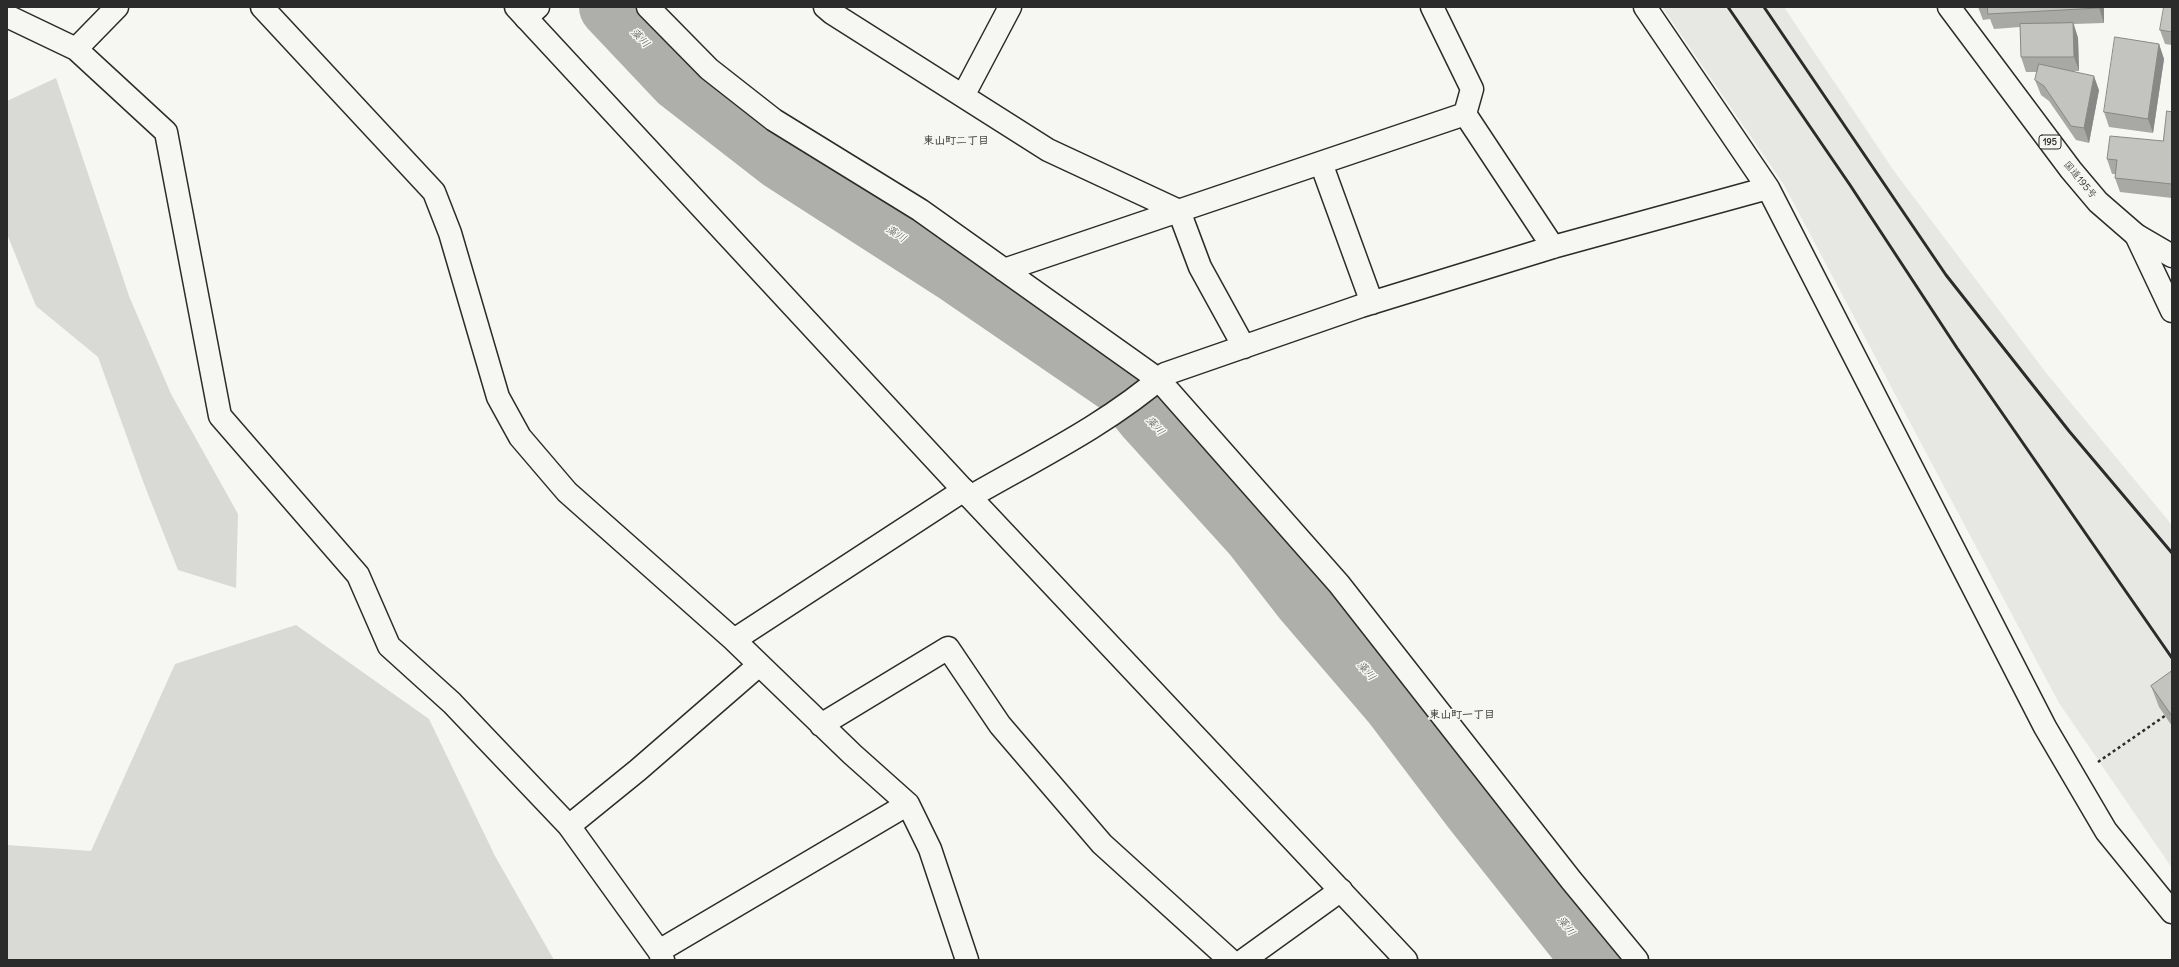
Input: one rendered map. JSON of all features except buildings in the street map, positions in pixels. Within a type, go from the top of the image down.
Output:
[{"type":"main road","points":[[76,49],[117,7]]},
{"type":"main road","points":[[262,7],[434,192],[450,233],[498,397],[520,437],[567,492],[734,640],[821,725],[908,804],[930,848],[967,960]]},
{"type":"main road","points":[[648,7],[709,69],[774,120],[920,210],[1004,270],[1154,384],[1339,584],[1571,880],[1637,960]]},
{"type":"main road","points":[[825,7],[832,13],[1048,150],[1179,211],[1200,267],[1244,347]]},
{"type":"main road","points":[[963,96],[1010,7]]},
{"type":"main road","points":[[1432,7],[1472,89],[1465,114],[1553,247]]},
{"type":"main road","points":[[1645,7],[1768,188],[2045,727],[2106,831],[2172,912]]},
{"type":"main road","name":"国道195号","points":[[1949,7],[2071,170],[2098,202],[2136,235],[2172,256]]},
{"type":"main road","points":[[526,11],[967,493],[1406,960]]},
{"type":"main road","points":[[7,16],[76,49],[166,132],[220,416],[358,574],[389,646],[452,703],[569,826],[661,956],[908,804]]},
{"type":"main road","points":[[1004,270],[1465,114]]},
{"type":"main road","points":[[1321,163],[1372,303]]},
{"type":"main road","points":[[734,640],[967,493],[1092,426],[1154,384],[1166,374],[1372,303],[1553,247],[1768,188]]},
{"type":"main road","points":[[2136,235],[2172,310]]},
{"type":"main road","points":[[821,725],[948,648],[1000,725],[1102,844],[1230,960]]},
{"type":"main road","points":[[569,826],[759,665]]},
{"type":"main road","points":[[1244,960],[1341,890]]},
{"type":"path","points":[[2092,766],[2172,711]]},
{"type":"shaded area","points":[[1662,7],[1784,7],[1894,171],[2047,374],[2172,525],[2172,868],[2059,703],[1784,185]]},
{"type":"shaded area","points":[[56,78],[129,296],[171,394],[238,514],[236,588],[178,570],[144,484],[98,357],[36,306],[7,234],[7,101]]},
{"type":"shaded area","points":[[296,625],[429,719],[495,856],[554,960],[7,960],[7,845],[91,851],[175,664]]},
{"type":"waterway","name":"藻川","points":[[610,7],[679,80],[782,160],[956,272],[1121,385],[1147,417],[1254,535],[1303,598],[1393,703],[1474,810],[1593,960]]},
{"type":"railway","points":[[1728,7],[1850,185],[1957,348],[2172,658]]},
{"type":"railway","points":[[1764,7],[1946,275],[2069,431],[2172,553]]},
{"type":"district","name":"東山町二丁目","points":[[956,141]]},
{"type":"district","name":"東山町一丁目","points":[[1462,715]]}]
